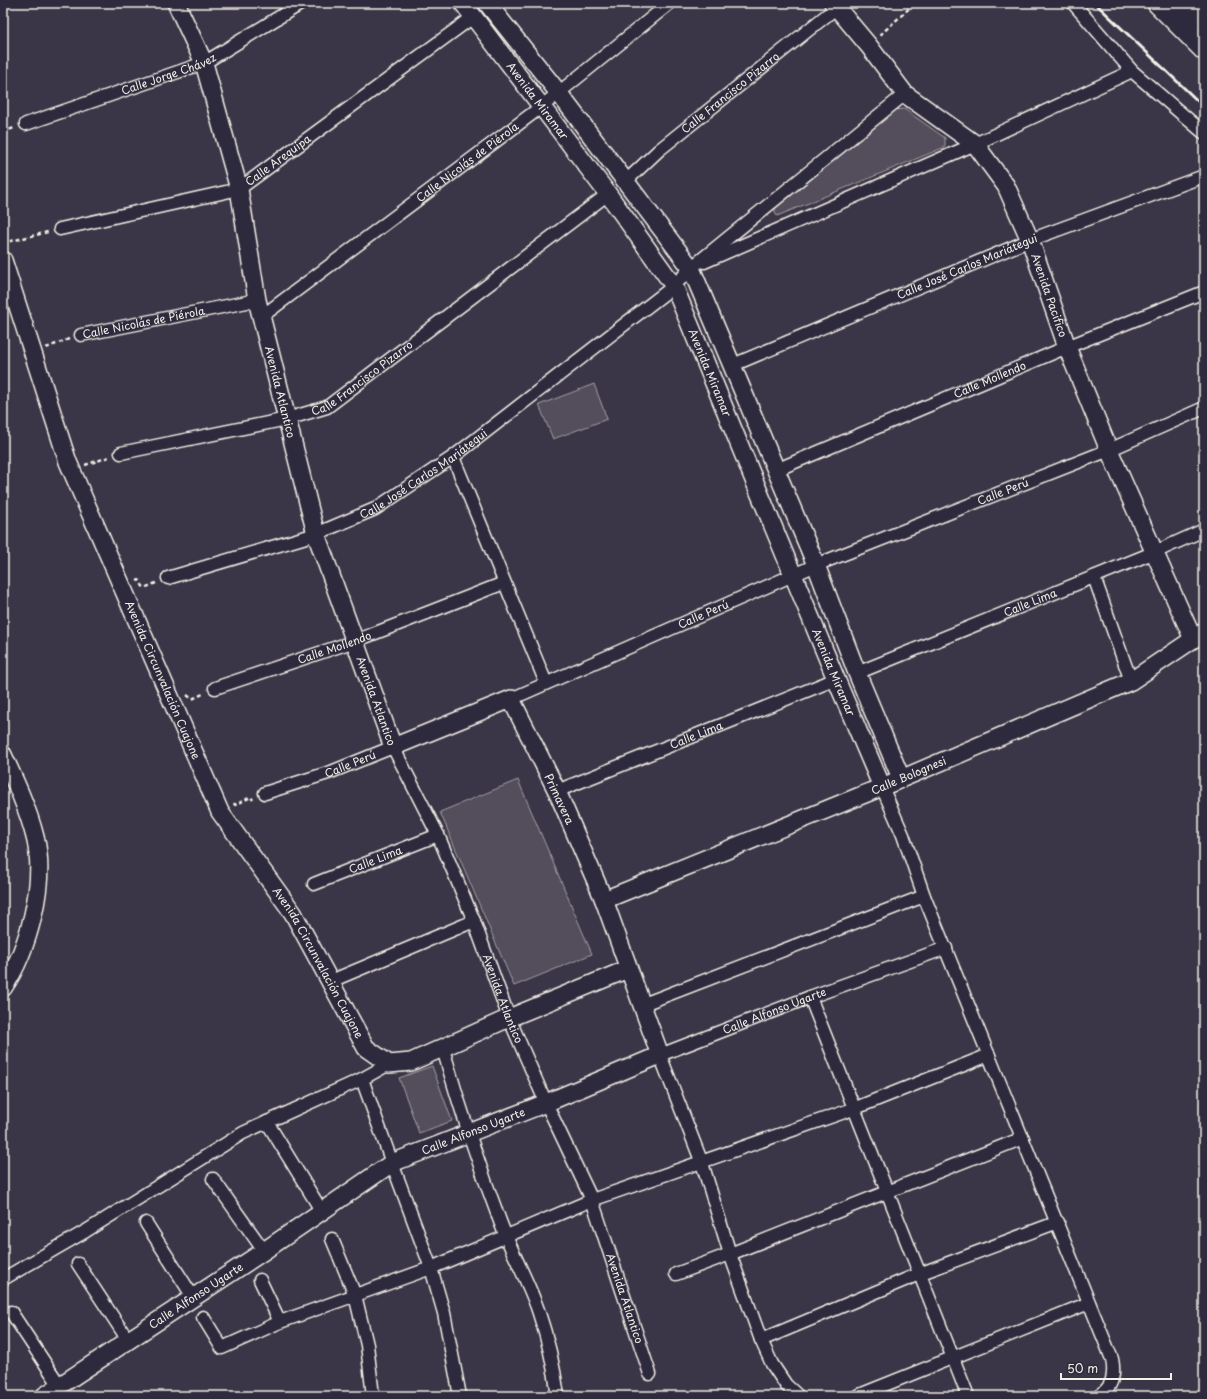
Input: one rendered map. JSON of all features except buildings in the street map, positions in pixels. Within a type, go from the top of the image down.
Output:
[{"type":"highway","points":[[1158,3],[1178,8],[1204,20]]},
{"type":"highway","points":[[1178,8],[1204,49]]},
{"type":"main road","name":"Avenida Atlantico","points":[[176,3],[204,63],[239,189],[257,300],[316,534],[393,747]]},
{"type":"main road","name":"Avenida Miramar","points":[[463,3],[608,194],[674,286],[793,576],[882,787]]},
{"type":"main road","name":"Avenida Miramar","points":[[489,4],[558,92],[690,268],[733,365],[816,565],[856,673],[901,778]]},
{"type":"main road","name":"Avenida Pacifico","points":[[835,5],[869,46],[905,94],[975,144],[1006,186],[1030,240],[1067,347],[1109,450],[1154,552],[1198,636]]},
{"type":"main road","name":"Avenida Circunvalación Cuajone","points":[[3,260],[71,470],[220,812],[292,913],[331,981],[366,1048],[389,1064]]},
{"type":"main road","name":"Calle Bolognesi","points":[[604,900],[882,787],[1131,681],[1198,636]]},
{"type":"main road","name":"Calle Perú","points":[[393,747],[512,699]]},
{"type":"main road","name":"Primavera","points":[[512,699],[557,792],[604,900],[660,1055]]},
{"type":"main road","points":[[3,755],[36,838],[38,859],[38,884],[29,935],[11,976],[3,988]]},
{"type":"main road","points":[[389,1064],[410,1062],[443,1049],[509,1018],[628,968]]},
{"type":"main road","name":"Calle Alfonso Ugarte","points":[[44,1396],[264,1251],[321,1210],[392,1163],[546,1103],[660,1055]]},
{"type":"street","name":"Calle Jorge Chávez","points":[[26,124],[204,63],[302,3]]},
{"type":"street","name":"Calle Nicolás de Piérola","points":[[261,317],[541,107],[670,3]]},
{"type":"street","points":[[1073,3],[1132,71],[1204,133]]},
{"type":"street","name":"Calle Francisco Pizarro","points":[[625,182],[659,150],[835,5]]},
{"type":"street","name":"Calle Arequipa","points":[[60,229],[239,189],[473,17]]},
{"type":"street","points":[[690,268],[975,144],[1132,71]]},
{"type":"street","name":"Calle José Carlos Mariátegui","points":[[168,578],[316,534],[375,509],[453,457],[674,286],[690,268],[905,94]]},
{"type":"street","name":"Calle José Carlos Mariátegui","points":[[733,365],[1030,240],[1204,176]]},
{"type":"street","name":"Calle Francisco Pizarro","points":[[121,453],[287,419],[327,407],[608,194]]},
{"type":"street","name":"Calle Mollendo","points":[[776,470],[1067,347],[1204,292]]},
{"type":"street","name":"Calle Nicolás de Piérola","points":[[81,335],[257,300]]},
{"type":"street","name":"Calle Perú","points":[[512,699],[546,682],[816,565],[1109,450],[1204,408]]},
{"type":"street","points":[[453,457],[546,682]]},
{"type":"street","name":"Calle Lima","points":[[856,673],[1094,577],[1204,530]]},
{"type":"street","points":[[1094,577],[1131,681]]},
{"type":"street","name":"Calle Mollendo","points":[[215,688],[354,641],[504,583]]},
{"type":"street","name":"Calle Lima","points":[[557,792],[836,679]]},
{"type":"street","name":"Calle Perú","points":[[265,793],[331,772],[393,747]]},
{"type":"street","name":"Avenida Atlantico","points":[[393,747],[438,835],[474,921],[509,1018],[546,1103],[592,1200],[650,1374]]},
{"type":"street","points":[[882,787],[903,835],[924,896],[1058,1222],[1112,1359],[1114,1372],[1111,1382],[1104,1393],[1099,1396]]},
{"type":"street","name":"Calle Lima","points":[[314,884],[438,835]]},
{"type":"street","points":[[641,1005],[924,896]]},
{"type":"street","points":[[331,981],[474,921]]},
{"type":"street","name":"Calle Alfonso Ugarte","points":[[660,1055],[810,997],[946,948]]},
{"type":"street","points":[[810,997],[853,1109],[968,1396]]},
{"type":"street","points":[[443,1049],[467,1133],[506,1237],[538,1309],[552,1357],[558,1396]]},
{"type":"street","points":[[660,1055],[702,1163],[730,1254],[761,1340],[772,1364],[786,1385],[798,1396]]},
{"type":"street","points":[[203,1317],[222,1348],[280,1322],[431,1268],[592,1200],[702,1163],[853,1109],[989,1055]]},
{"type":"street","points":[[3,1279],[86,1231],[243,1133],[389,1064]]},
{"type":"street","points":[[362,1078],[431,1268],[444,1313],[460,1396]]},
{"type":"street","points":[[267,1122],[321,1210]]},
{"type":"street","points":[[676,1274],[1023,1138]]},
{"type":"street","points":[[213,1178],[264,1251]]},
{"type":"street","points":[[761,1340],[919,1274],[1058,1222]]},
{"type":"street","points":[[146,1223],[193,1297]]},
{"type":"street","points":[[332,1239],[355,1295],[367,1345],[373,1396]]},
{"type":"street","points":[[78,1264],[128,1340]]},
{"type":"street","points":[[260,1280],[280,1322]]},
{"type":"street","points":[[857,1396],[1089,1303]]},
{"type":"street","points":[[10,1312],[60,1386]]},
{"type":"path","points":[[869,46],[915,3]]},
{"type":"path","points":[[3,243],[60,229]]},
{"type":"path","name":"Calle Nicolás de Piérola","points":[[33,353],[81,335]]},
{"type":"path","points":[[71,470],[121,453]]},
{"type":"path","points":[[126,596],[136,592],[136,582],[139,580],[144,588],[168,578]]},
{"type":"path","points":[[175,709],[183,705],[182,696],[186,694],[192,699],[215,688]]},
{"type":"path","points":[[220,812],[227,808],[226,800],[229,798],[235,805],[251,797],[255,803],[260,801],[265,793]]},
{"type":"shaded area","points":[[904,109],[945,138],[945,147],[777,216],[775,206],[891,110]]},
{"type":"shaded area","points":[[594,384],[607,419],[553,439],[539,405]]},
{"type":"shaded area","points":[[518,780],[592,954],[514,986],[440,812]]},
{"type":"shaded area","points":[[432,1066],[452,1121],[419,1133],[399,1078]]},
{"type":"railway","points":[[1095,3],[1204,107]]}]
